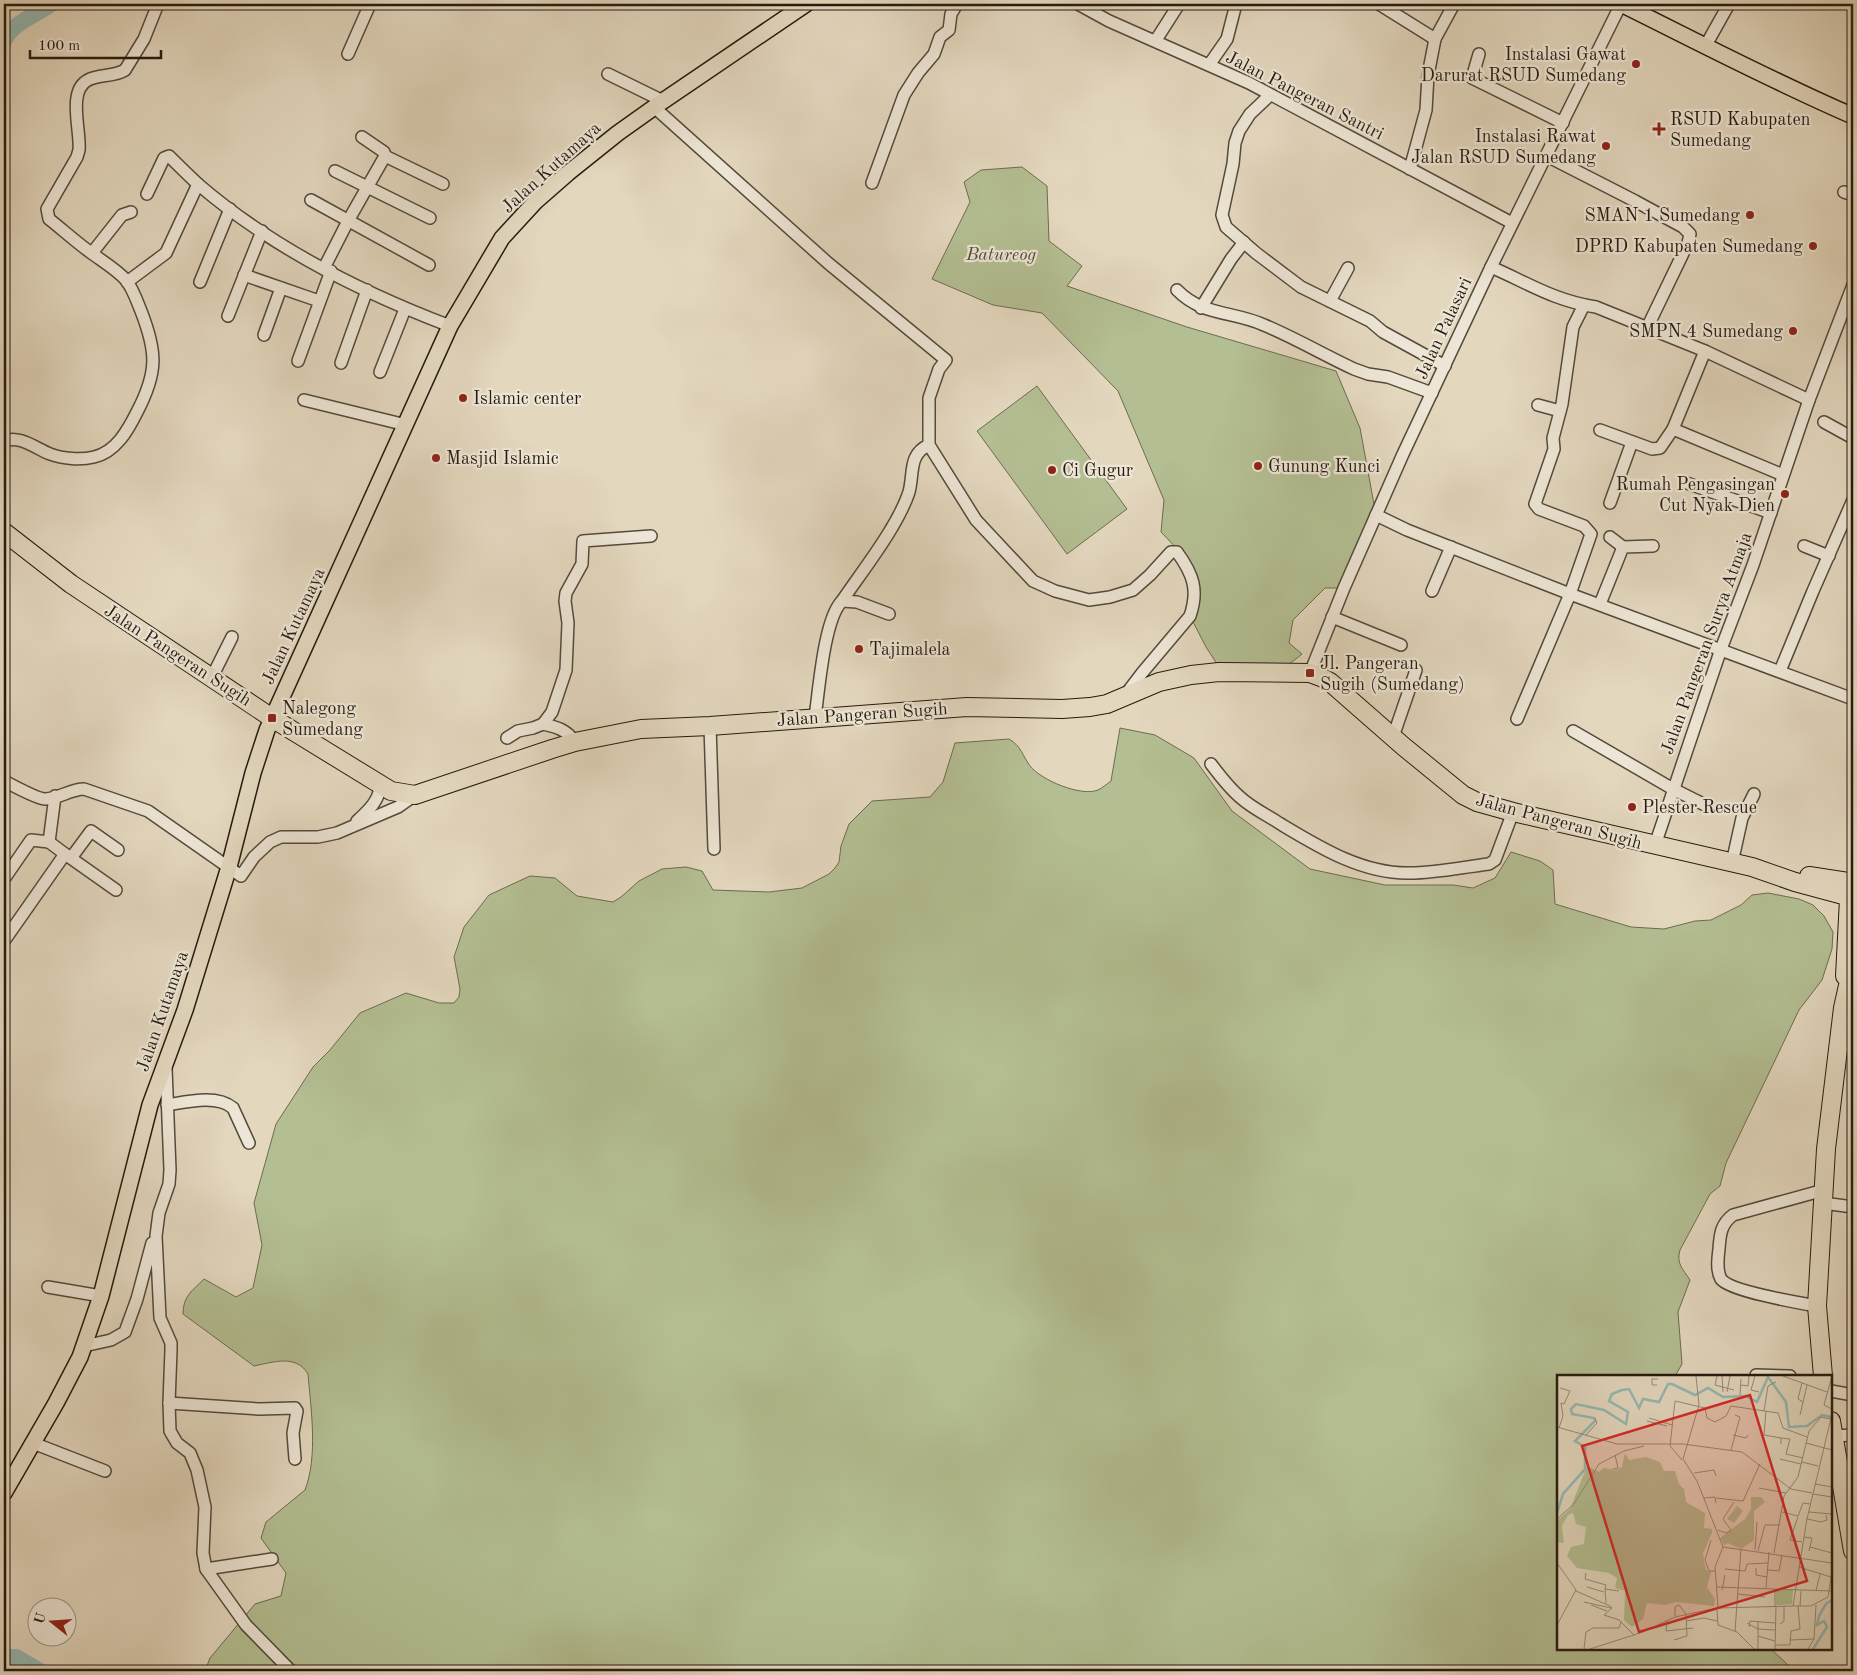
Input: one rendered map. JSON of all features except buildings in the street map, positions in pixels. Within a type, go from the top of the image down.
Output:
[{"type":"highway","name":"Jalan Pangeran Sugih","points":[[4,532],[71,584],[272,718],[397,794],[415,796],[575,742],[641,729],[710,726],[967,707],[1081,708],[1107,704],[1158,682],[1191,675],[1220,672],[1310,673],[1321,676],[1330,682],[1463,795],[1477,802],[1752,868],[1770,868],[1850,891]]},
{"type":"highway","points":[[1846,992],[1845,974],[1850,891]]},
{"type":"highway","points":[[1823,1375],[1817,1306],[1826,1149],[1846,992],[1853,962]]},
{"type":"highway","points":[[1832,1430],[1853,1551]]},
{"type":"main road","name":"Jalan Kutamaya","points":[[4,1493],[76,1365],[84,1346],[101,1296],[150,1105],[185,1010],[228,867],[253,773],[272,718],[450,326],[502,238],[518,219],[568,173],[618,133],[806,4]]},
{"type":"main road","points":[[1621,4],[1706,45],[1745,67],[1853,116]]},
{"type":"street","points":[[4,441],[17,439],[51,454],[70,458],[96,457],[108,452],[128,429],[147,394],[151,380],[154,352],[146,324],[127,282],[49,219],[47,213],[53,197],[77,157],[79,150],[76,104],[80,86],[88,80],[120,73],[129,66],[144,39],[158,4]]},
{"type":"street","points":[[348,54],[370,4]]},
{"type":"street","points":[[872,183],[900,103],[918,72],[934,54],[940,37],[949,30],[951,14],[957,4]]},
{"type":"street","name":"Jalan Pangeran Santri","points":[[1078,4],[1109,21],[1156,40],[1270,94],[1512,223]]},
{"type":"street","points":[[1156,40],[1179,4]]},
{"type":"street","points":[[1210,65],[1227,39],[1236,4]]},
{"type":"street","points":[[1379,4],[1435,39]]},
{"type":"street","points":[[1410,169],[1426,110],[1428,75],[1435,39],[1454,4]]},
{"type":"street","name":"Jalan Palasari","points":[[1310,673],[1376,516],[1432,393],[1512,223],[1621,4]]},
{"type":"street","points":[[1706,45],[1729,4]]},
{"type":"street","points":[[1479,54],[1472,78],[1563,123]]},
{"type":"street","points":[[608,74],[659,104],[828,263],[946,360],[939,369],[929,398],[929,444],[976,520],[1033,581],[1055,591],[1089,600],[1110,597],[1133,590],[1171,552],[1177,552],[1188,567],[1192,578],[1194,605],[1190,616],[1123,698]]},
{"type":"street","points":[[1270,94],[1250,114],[1239,131],[1235,142],[1233,164],[1222,215],[1226,227],[1302,287],[1370,321],[1383,332],[1445,366]]},
{"type":"street","points":[[362,137],[384,152],[385,156],[443,184]]},
{"type":"street","points":[[146,194],[166,156],[169,156],[198,184],[230,209],[306,260],[405,309],[450,326]]},
{"type":"street","points":[[298,361],[319,301],[327,270],[348,221],[385,156]]},
{"type":"street","points":[[1547,156],[1683,227],[1690,234],[1688,243],[1647,328]]},
{"type":"street","points":[[335,171],[430,218]]},
{"type":"street","points":[[127,282],[166,253],[198,184]]},
{"type":"street","points":[[311,200],[429,265]]},
{"type":"street","points":[[200,282],[230,209]]},
{"type":"street","points":[[92,253],[122,214],[131,212]]},
{"type":"street","points":[[228,316],[262,231]]},
{"type":"street","points":[[1201,308],[1231,259],[1244,242]]},
{"type":"street","points":[[1491,267],[1544,293],[1596,307],[1705,351],[1809,400]]},
{"type":"street","points":[[1330,301],[1348,268]]},
{"type":"street","points":[[244,275],[319,301]]},
{"type":"street","name":"Jalan Pangeran Surya Atmaja","points":[[1655,845],[1721,649],[1809,400],[1848,314],[1853,285]]},
{"type":"street","points":[[264,336],[281,288]]},
{"type":"street","points":[[341,363],[367,290]]},
{"type":"street","points":[[1177,290],[1186,299],[1201,308],[1243,317],[1263,324],[1354,369],[1368,374],[1388,377],[1432,393]]},
{"type":"street","points":[[1517,719],[1570,594],[1591,534],[1584,526],[1539,509],[1535,504],[1553,451],[1553,438],[1560,410],[1571,333],[1584,305]]},
{"type":"street","points":[[380,372],[405,309]]},
{"type":"street","points":[[1600,430],[1652,449],[1658,449],[1664,444],[1673,429],[1705,351]]},
{"type":"street","points":[[304,400],[406,425]]},
{"type":"street","points":[[1538,405],[1560,410]]},
{"type":"street","points":[[1824,422],[1853,438]]},
{"type":"street","points":[[1673,429],[1784,475]]},
{"type":"street","points":[[1610,503],[1632,442]]},
{"type":"street","points":[[815,717],[829,627],[836,608],[894,522],[908,492],[914,458],[929,444]]},
{"type":"street","points":[[1684,482],[1770,513]]},
{"type":"street","points":[[1780,671],[1813,590],[1851,513],[1853,500]]},
{"type":"street","points":[[1376,516],[1570,594],[1853,699]]},
{"type":"street","points":[[507,738],[518,731],[543,724],[552,712],[566,670],[568,623],[565,601],[566,593],[582,564],[583,541],[651,536]]},
{"type":"street","points":[[1610,537],[1624,547],[1653,546]]},
{"type":"street","points":[[1804,546],[1829,556]]},
{"type":"street","points":[[1432,591],[1451,547]]},
{"type":"street","points":[[1600,604],[1624,547]]},
{"type":"street","points":[[842,601],[856,602],[889,614]]},
{"type":"street","points":[[1332,617],[1401,645]]},
{"type":"street","points":[[212,677],[232,637]]},
{"type":"street","points":[[1393,737],[1416,670]]},
{"type":"street","points":[[543,724],[567,732],[575,742]]},
{"type":"street","points":[[710,726],[714,848]]},
{"type":"street","points":[[1574,731],[1673,789],[1705,805]]},
{"type":"street","points":[[1211,764],[1221,779],[1241,798],[1312,843],[1346,860],[1381,870],[1409,873],[1489,864],[1494,860],[1513,812]]},
{"type":"street","points":[[4,781],[42,798],[75,789],[84,789],[148,811],[241,876],[254,857],[270,842],[282,837],[318,837],[337,833],[398,807],[415,796]]},
{"type":"street","points":[[352,826],[366,813],[377,798],[380,793],[380,785]]},
{"type":"street","points":[[1732,863],[1742,818],[1754,794]]},
{"type":"street","points":[[49,842],[55,796]]},
{"type":"street","points":[[4,941],[68,856],[91,831],[118,850]]},
{"type":"street","points":[[4,879],[31,840],[49,842],[116,890]]},
{"type":"street","points":[[84,1346],[111,1340],[125,1332],[137,1299],[156,1225],[169,1184],[166,1058]]},
{"type":"street","points":[[167,1105],[196,1100],[215,1101],[229,1105],[233,1108],[249,1143]]},
{"type":"street","points":[[1817,1306],[1760,1294],[1727,1284],[1723,1281],[1718,1273],[1722,1228],[1733,1214],[1823,1196],[1853,1207]]},
{"type":"street","points":[[156,1225],[159,1311],[171,1350],[170,1431],[178,1443],[190,1454],[197,1470],[205,1507],[203,1553],[206,1569],[246,1625],[291,1671]]},
{"type":"street","points":[[48,1287],[101,1296]]},
{"type":"street","points":[[1832,1391],[1853,1395]]},
{"type":"street","points":[[169,1403],[295,1408],[297,1411],[292,1443],[295,1459]]},
{"type":"street","points":[[1832,1430],[1853,1436]]},
{"type":"street","points":[[33,1443],[105,1472]]},
{"type":"street","points":[[206,1569],[272,1558]]},
{"type":"green space","name":"Gunung Kunci","points":[[1022,167],[1047,186],[1049,241],[1082,266],[1067,286],[1187,327],[1336,371],[1360,428],[1376,515],[1344,588],[1325,588],[1293,620],[1289,643],[1302,654],[1276,675],[1224,675],[1206,647],[1190,616],[1189,575],[1179,551],[1161,532],[1164,500],[1118,391],[1042,313],[993,305],[932,279],[970,202],[964,182],[981,170]]},
{"type":"green space","name":"Ci Gugur","points":[[1037,386],[1127,509],[1067,554],[977,431]]},
{"type":"green space","points":[[1120,728],[1155,735],[1194,758],[1232,811],[1310,869],[1385,885],[1453,885],[1473,888],[1495,878],[1511,852],[1540,861],[1553,870],[1555,904],[1631,927],[1664,929],[1695,921],[1711,920],[1741,905],[1752,895],[1768,893],[1799,899],[1813,905],[1824,916],[1833,932],[1832,949],[1822,980],[1799,1010],[1726,1163],[1720,1186],[1710,1194],[1680,1250],[1680,1263],[1690,1280],[1678,1312],[1682,1364],[1676,1375],[1557,1375],[1557,1650],[1772,1650],[1787,1664],[1791,1671],[205,1671],[210,1658],[255,1604],[281,1596],[286,1573],[261,1538],[266,1522],[305,1490],[311,1463],[312,1418],[308,1374],[303,1368],[297,1364],[284,1361],[254,1366],[183,1314],[183,1308],[186,1298],[204,1279],[236,1297],[253,1288],[262,1245],[254,1203],[276,1124],[313,1067],[330,1050],[360,1013],[406,993],[439,1003],[454,1003],[459,997],[460,989],[454,957],[464,927],[489,895],[530,876],[555,878],[577,896],[613,902],[639,881],[662,869],[686,867],[702,871],[713,890],[769,892],[802,888],[829,874],[835,868],[839,862],[841,846],[849,824],[872,801],[930,797],[943,782],[955,743],[1009,739],[1019,748],[1035,771],[1052,782],[1072,789],[1091,792],[1098,790],[1111,781]]},
{"type":"waterway","points":[[4,41],[8,34],[19,24],[51,4]]},
{"type":"waterway","points":[[4,1657],[16,1657],[40,1671]]},
{"type":"place","name":"Instalasi Gawat Darurat RSUD Sumedang","points":[[1636,64]]},
{"type":"place","name":"RSUD Kabupaten Sumedang","points":[[1659,129]]},
{"type":"place","name":"Instalasi Rawat Jalan RSUD Sumedang","points":[[1606,146]]},
{"type":"place","name":"SMAN 1 Sumedang","points":[[1750,215]]},
{"type":"place","name":"DPRD Kabupaten Sumedang","points":[[1813,246]]},
{"type":"place","name":"SMPN 4 Sumedang","points":[[1793,331]]},
{"type":"place","name":"Islamic center","points":[[463,398]]},
{"type":"place","name":"Masjid Islamic","points":[[436,458]]},
{"type":"place","name":"Gunung Kunci","points":[[1258,466]]},
{"type":"place","name":"Ci Gugur","points":[[1052,470]]},
{"type":"place","name":"Rumah Pengasingan Cut Nyak Dien","points":[[1785,494]]},
{"type":"place","name":"Tajimalela","points":[[859,649]]},
{"type":"place","name":"Jl. Pangeran Sugih (Sumedang)","points":[[1310,673]]},
{"type":"place","name":"Nalegong Sumedang","points":[[272,718]]},
{"type":"place","name":"Plester Rescue","points":[[1632,807]]},
{"type":"park label","name":"Batureog","points":[[1001,254]]}]
